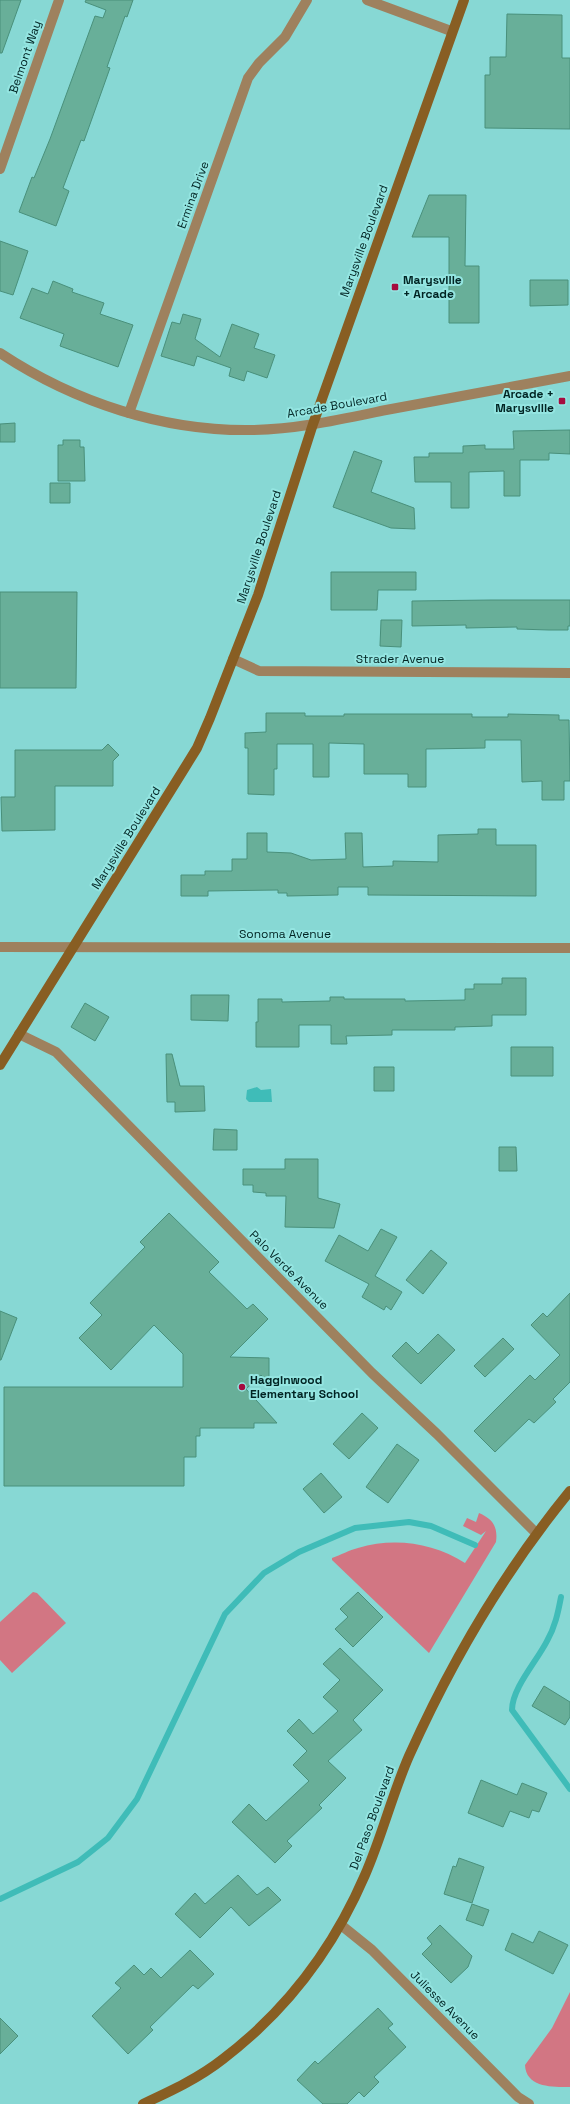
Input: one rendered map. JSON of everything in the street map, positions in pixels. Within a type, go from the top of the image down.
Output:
[{"type":"main road","name":"Marysville Boulevard","points":[[0,1065],[196,748],[258,594],[313,424],[451,31],[464,0]]},
{"type":"main road","name":"Del Paso Boulevard","points":[[143,2104],[205,2071],[223,2059],[258,2029],[301,1982],[341,1924],[366,1873],[409,1757],[449,1673],[496,1592],[536,1533],[570,1491]]},
{"type":"street","name":"Belmont Way","points":[[0,169],[59,0]]},
{"type":"street","name":"Ermina Drive","points":[[128,413],[248,78],[285,37],[307,0]]},
{"type":"street","points":[[367,0],[451,31]]},
{"type":"street","name":"Arcade Boulevard","points":[[0,353],[22,368],[63,389],[128,413],[206,428],[253,430],[299,427],[570,376]]},
{"type":"street","name":"Strader Avenue","points":[[233,659],[260,671],[570,674]]},
{"type":"street","name":"Sonoma Avenue","points":[[0,946],[570,948]]},
{"type":"street","name":"Palo Verde Avenue","points":[[19,1034],[56,1052],[372,1373],[437,1434],[536,1533]]},
{"type":"street","name":"Juliesse Avenue","points":[[341,1924],[372,1950],[518,2097],[529,2104]]},
{"type":"shaded area","points":[[479,1513],[484,1515],[494,1524],[496,1542],[429,1653],[332,1560],[332,1558],[358,1548],[386,1543],[400,1543],[413,1544],[440,1551],[465,1563],[486,1531],[481,1535],[463,1526],[467,1518],[476,1522]]},
{"type":"shaded area","points":[[33,1592],[37,1593],[66,1623],[12,1673],[0,1660],[0,1622]]},
{"type":"shaded area","points":[[570,1992],[570,2087],[542,2085],[530,2078],[525,2065],[552,2028]]},
{"type":"water","points":[[257,1087],[261,1090],[271,1089],[272,1102],[249,1102],[246,1099],[247,1090]]},
{"type":"building","points":[[0,0],[21,0],[2,53],[0,53]]},
{"type":"building","points":[[86,0],[133,0],[127,17],[125,16],[107,67],[110,68],[84,141],[81,140],[63,188],[69,191],[56,226],[19,212],[32,177],[34,178],[50,139],[95,16],[103,18],[106,10],[85,2]]},
{"type":"building","points":[[507,14],[562,15],[562,58],[570,58],[570,129],[485,128],[485,75],[490,75],[490,57],[506,57]]},
{"type":"building","points":[[429,195],[466,195],[465,266],[479,266],[479,323],[449,323],[449,237],[412,237]]},
{"type":"building","points":[[0,241],[28,251],[13,295],[0,291]]},
{"type":"building","points":[[530,280],[568,280],[568,305],[530,306]]},
{"type":"building","points":[[53,281],[73,289],[72,292],[104,303],[100,314],[133,325],[118,367],[60,346],[64,334],[20,318],[32,288],[48,294]]},
{"type":"building","points":[[183,314],[201,319],[195,339],[220,357],[232,324],[259,334],[254,348],[275,355],[267,378],[247,371],[244,381],[229,376],[231,368],[197,356],[194,366],[161,356],[172,322],[180,324]]},
{"type":"building","points":[[15,423],[15,442],[0,442],[0,424]]},
{"type":"building","points":[[570,430],[570,454],[549,453],[549,460],[520,460],[520,496],[504,496],[504,471],[469,472],[469,508],[451,508],[451,482],[415,482],[414,457],[429,457],[429,453],[463,453],[463,446],[485,445],[485,449],[514,449],[513,431]]},
{"type":"building","points":[[63,440],[80,440],[80,447],[84,447],[85,481],[58,481],[58,445],[63,445]]},
{"type":"building","points":[[354,451],[382,461],[371,492],[414,508],[415,529],[391,528],[333,507]]},
{"type":"building","points":[[50,483],[70,483],[70,503],[50,503]]},
{"type":"building","points":[[331,572],[416,572],[416,590],[378,590],[377,610],[331,610]]},
{"type":"building","points":[[0,592],[77,592],[76,688],[0,688]]},
{"type":"building","points":[[570,600],[570,626],[568,626],[568,630],[549,630],[517,629],[517,627],[466,628],[466,625],[412,626],[412,601]]},
{"type":"building","points":[[381,620],[402,620],[401,647],[380,646]]},
{"type":"building","points":[[266,713],[305,713],[305,716],[344,716],[344,714],[472,714],[472,717],[508,717],[508,714],[559,715],[559,720],[569,720],[570,781],[564,781],[564,800],[542,800],[542,781],[522,782],[521,740],[485,740],[485,748],[426,749],[426,787],[408,787],[408,774],[364,774],[364,744],[329,743],[329,777],[313,777],[313,744],[277,744],[277,769],[274,769],[274,795],[248,794],[248,748],[245,748],[245,733],[266,732]]},
{"type":"building","points":[[108,744],[119,755],[113,761],[113,786],[55,786],[55,830],[2,831],[1,797],[15,797],[15,750],[102,750]]},
{"type":"building","points":[[478,829],[496,829],[496,845],[536,845],[536,896],[368,895],[368,887],[338,887],[338,895],[287,896],[287,893],[278,893],[278,890],[208,891],[208,896],[181,896],[181,875],[205,875],[205,871],[232,871],[232,859],[247,859],[247,833],[267,833],[267,852],[291,853],[311,860],[346,859],[345,833],[362,833],[363,867],[393,866],[393,861],[438,862],[438,835],[478,834]]},
{"type":"building","points":[[502,978],[526,978],[526,1015],[492,1015],[492,1026],[455,1027],[455,1030],[392,1030],[392,1035],[346,1036],[347,1044],[331,1044],[331,1025],[299,1025],[299,1047],[256,1047],[258,999],[282,999],[282,1002],[330,1001],[330,997],[344,997],[344,999],[405,999],[405,1001],[465,1000],[465,989],[474,989],[474,984],[502,984]]},
{"type":"building","points":[[191,995],[229,995],[228,1021],[191,1020]]},
{"type":"building","points":[[85,1003],[109,1017],[95,1041],[71,1027]]},
{"type":"building","points":[[511,1047],[553,1047],[553,1076],[511,1076]]},
{"type":"building","points":[[166,1054],[172,1054],[180,1086],[204,1086],[205,1111],[175,1112],[175,1102],[167,1102]]},
{"type":"building","points":[[374,1067],[394,1067],[394,1091],[374,1091]]},
{"type":"building","points":[[214,1129],[237,1130],[237,1150],[213,1150]]},
{"type":"building","points":[[499,1147],[516,1147],[517,1171],[499,1171]]},
{"type":"building","points":[[285,1159],[318,1159],[318,1198],[340,1204],[334,1228],[285,1227],[286,1196],[266,1196],[266,1193],[253,1192],[253,1185],[243,1185],[243,1169],[285,1169]]},
{"type":"building","points":[[169,1213],[219,1262],[209,1272],[247,1309],[253,1304],[268,1319],[230,1357],[269,1358],[269,1383],[261,1375],[246,1389],[277,1423],[254,1423],[254,1428],[200,1428],[200,1436],[196,1436],[196,1457],[184,1457],[184,1486],[4,1486],[4,1387],[183,1387],[183,1354],[154,1325],[111,1370],[79,1338],[102,1315],[90,1303],[145,1247],[140,1242]]},
{"type":"building","points":[[381,1229],[397,1237],[375,1276],[402,1292],[391,1310],[386,1306],[384,1310],[362,1297],[369,1284],[325,1261],[339,1235],[368,1251]]},
{"type":"building","points":[[431,1250],[447,1263],[423,1294],[406,1280]]},
{"type":"building","points":[[570,1293],[570,1382],[553,1399],[556,1402],[534,1423],[529,1419],[495,1452],[474,1431],[530,1375],[535,1380],[560,1355],[531,1325],[543,1313],[547,1317]]},
{"type":"building","points":[[0,1311],[17,1318],[1,1360],[0,1360]]},
{"type":"building","points":[[438,1334],[455,1350],[421,1384],[392,1356],[406,1342],[418,1354]]},
{"type":"building","points":[[503,1338],[514,1349],[485,1377],[474,1366]]},
{"type":"building","points":[[362,1413],[378,1428],[349,1459],[333,1444]]},
{"type":"building","points":[[397,1444],[419,1460],[388,1503],[366,1487]]},
{"type":"building","points":[[321,1473],[342,1497],[324,1513],[303,1489]]},
{"type":"building","points":[[358,1592],[383,1617],[353,1647],[335,1629],[348,1617],[340,1609]]},
{"type":"building","points":[[340,1648],[383,1690],[353,1720],[362,1730],[328,1761],[346,1778],[319,1805],[322,1808],[287,1841],[292,1846],[275,1863],[232,1822],[249,1804],[266,1821],[309,1781],[293,1765],[307,1751],[287,1731],[299,1719],[313,1734],[338,1711],[323,1697],[340,1680],[323,1664]]},
{"type":"building","points":[[544,1686],[570,1702],[570,1717],[565,1725],[532,1706]]},
{"type":"building","points":[[481,1780],[517,1795],[522,1783],[547,1793],[539,1812],[532,1810],[529,1818],[510,1811],[503,1827],[468,1813]]},
{"type":"building","points":[[459,1858],[484,1867],[472,1903],[444,1894],[453,1866],[456,1867]]},
{"type":"building","points":[[238,1875],[257,1895],[268,1887],[281,1900],[249,1926],[231,1907],[200,1938],[175,1914],[195,1893],[205,1904]]},
{"type":"building","points":[[472,1904],[489,1910],[483,1926],[466,1920]]},
{"type":"building","points":[[440,1925],[472,1956],[468,1967],[451,1983],[422,1954],[432,1944],[427,1938]]},
{"type":"building","points":[[539,1931],[568,1945],[553,1974],[505,1950],[512,1933],[533,1943]]},
{"type":"building","points":[[190,1950],[214,1974],[198,1989],[193,1985],[150,2027],[153,2030],[128,2054],[92,2016],[121,1988],[115,1983],[134,1965],[144,1975],[151,1968],[161,1978]]},
{"type":"building","points":[[378,2008],[393,2024],[388,2028],[406,2047],[374,2077],[379,2082],[364,2097],[359,2092],[347,2104],[323,2104],[297,2080],[315,2061],[318,2064]]},
{"type":"building","points":[[0,2018],[18,2036],[0,2054]]},
{"type":"waterway","points":[[0,1899],[78,1862],[108,1838],[137,1799],[225,1614],[264,1573],[299,1552],[355,1528],[409,1522],[431,1526],[475,1545]]},
{"type":"waterway","points":[[561,1597],[550,1636],[520,1684],[513,1702],[512,1710],[570,1789]]},
{"type":"place","name":"Marysville + Arcade","points":[[395,287]]},
{"type":"place","name":"Arcade + Marysville","points":[[562,401]]},
{"type":"place","name":"Hagginwood Elementary School","points":[[242,1387]]}]
